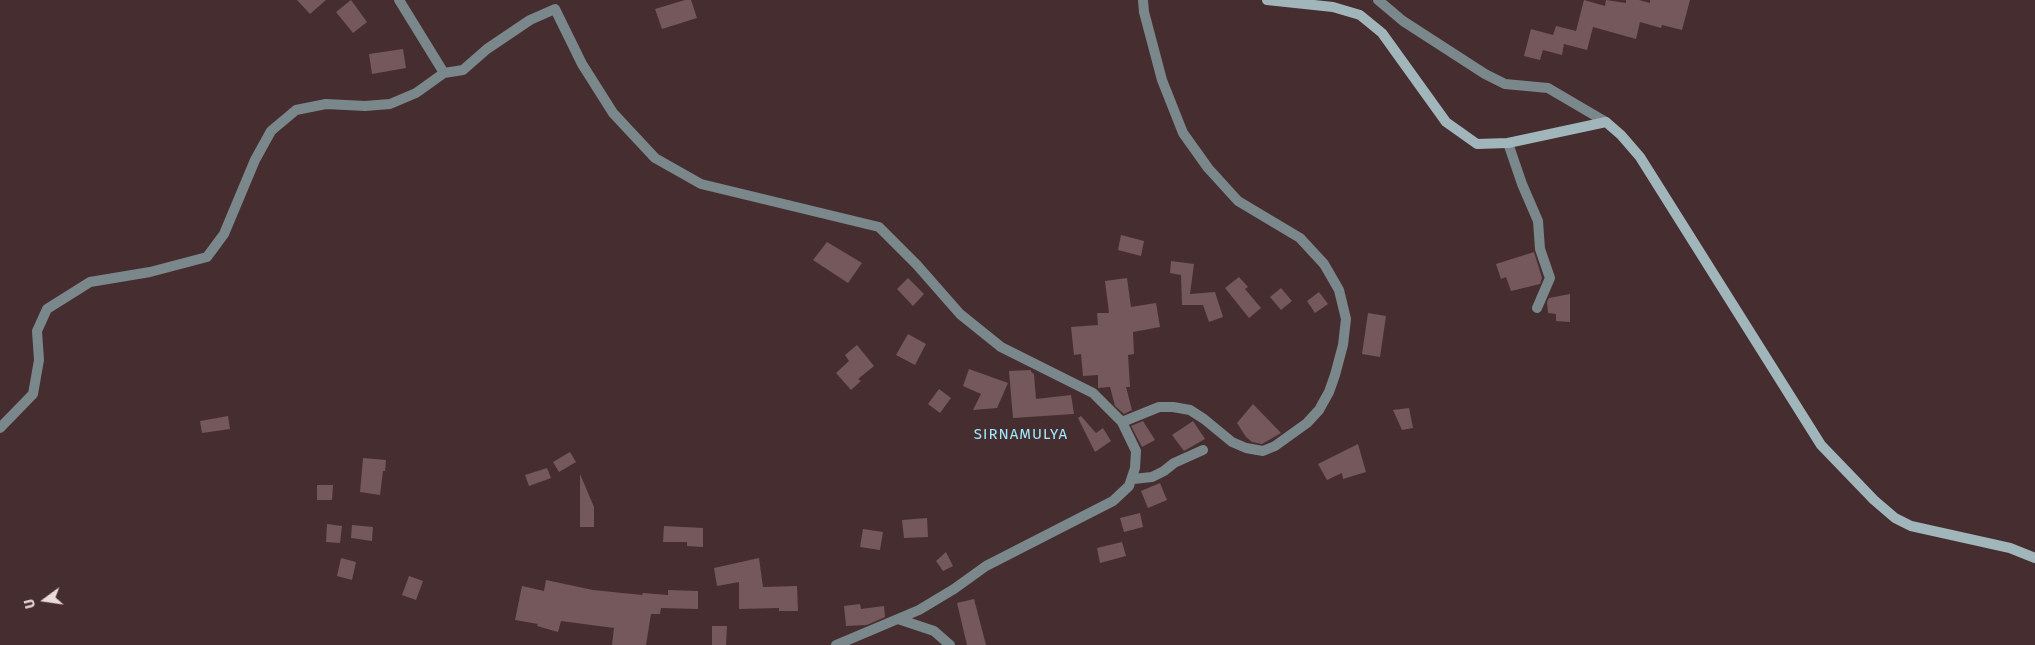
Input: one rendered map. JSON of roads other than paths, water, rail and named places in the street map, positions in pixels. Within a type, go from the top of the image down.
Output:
[{"type":"main road","points":[[1266,0],[1334,3],[1360,15],[1382,33],[1446,122],[1477,144],[1508,143],[1606,122],[1621,135],[1640,157],[1821,445],[1861,486],[1895,518],[1911,526],[2010,548],[2035,558]]},
{"type":"street","points":[[399,0],[444,73]]},
{"type":"street","points":[[1122,422],[1159,408],[1172,407],[1190,410],[1204,418],[1232,442],[1246,448],[1263,451],[1275,446],[1307,423],[1319,410],[1329,392],[1343,345],[1346,319],[1339,290],[1324,264],[1300,238],[1238,200],[1208,168],[1183,134],[1162,80],[1144,12],[1143,0]]},
{"type":"street","points":[[1378,0],[1403,22],[1485,74],[1505,84],[1548,88],[1606,122]]},
{"type":"street","points":[[0,428],[33,394],[39,360],[37,332],[47,309],[90,282],[150,272],[207,257],[224,234],[256,160],[272,131],[296,110],[326,104],[365,106],[390,104],[416,93],[444,73],[463,70],[487,49],[555,5],[582,64],[613,113],[655,158],[700,184],[879,228],[917,265],[960,314],[1001,347],[1093,393],[1122,422],[1136,451],[1133,479],[1129,486],[1113,501],[986,566],[954,589],[919,610],[836,645]]},
{"type":"street","points":[[1508,143],[1522,184],[1538,221],[1540,249],[1550,278],[1537,308]]},
{"type":"street","points":[[1133,479],[1152,477],[1174,463],[1203,450]]},
{"type":"street","points":[[898,619],[934,632],[950,645]]},
{"type":"district","name":"SIRNAMULYA","points":[[1021,435]]}]
